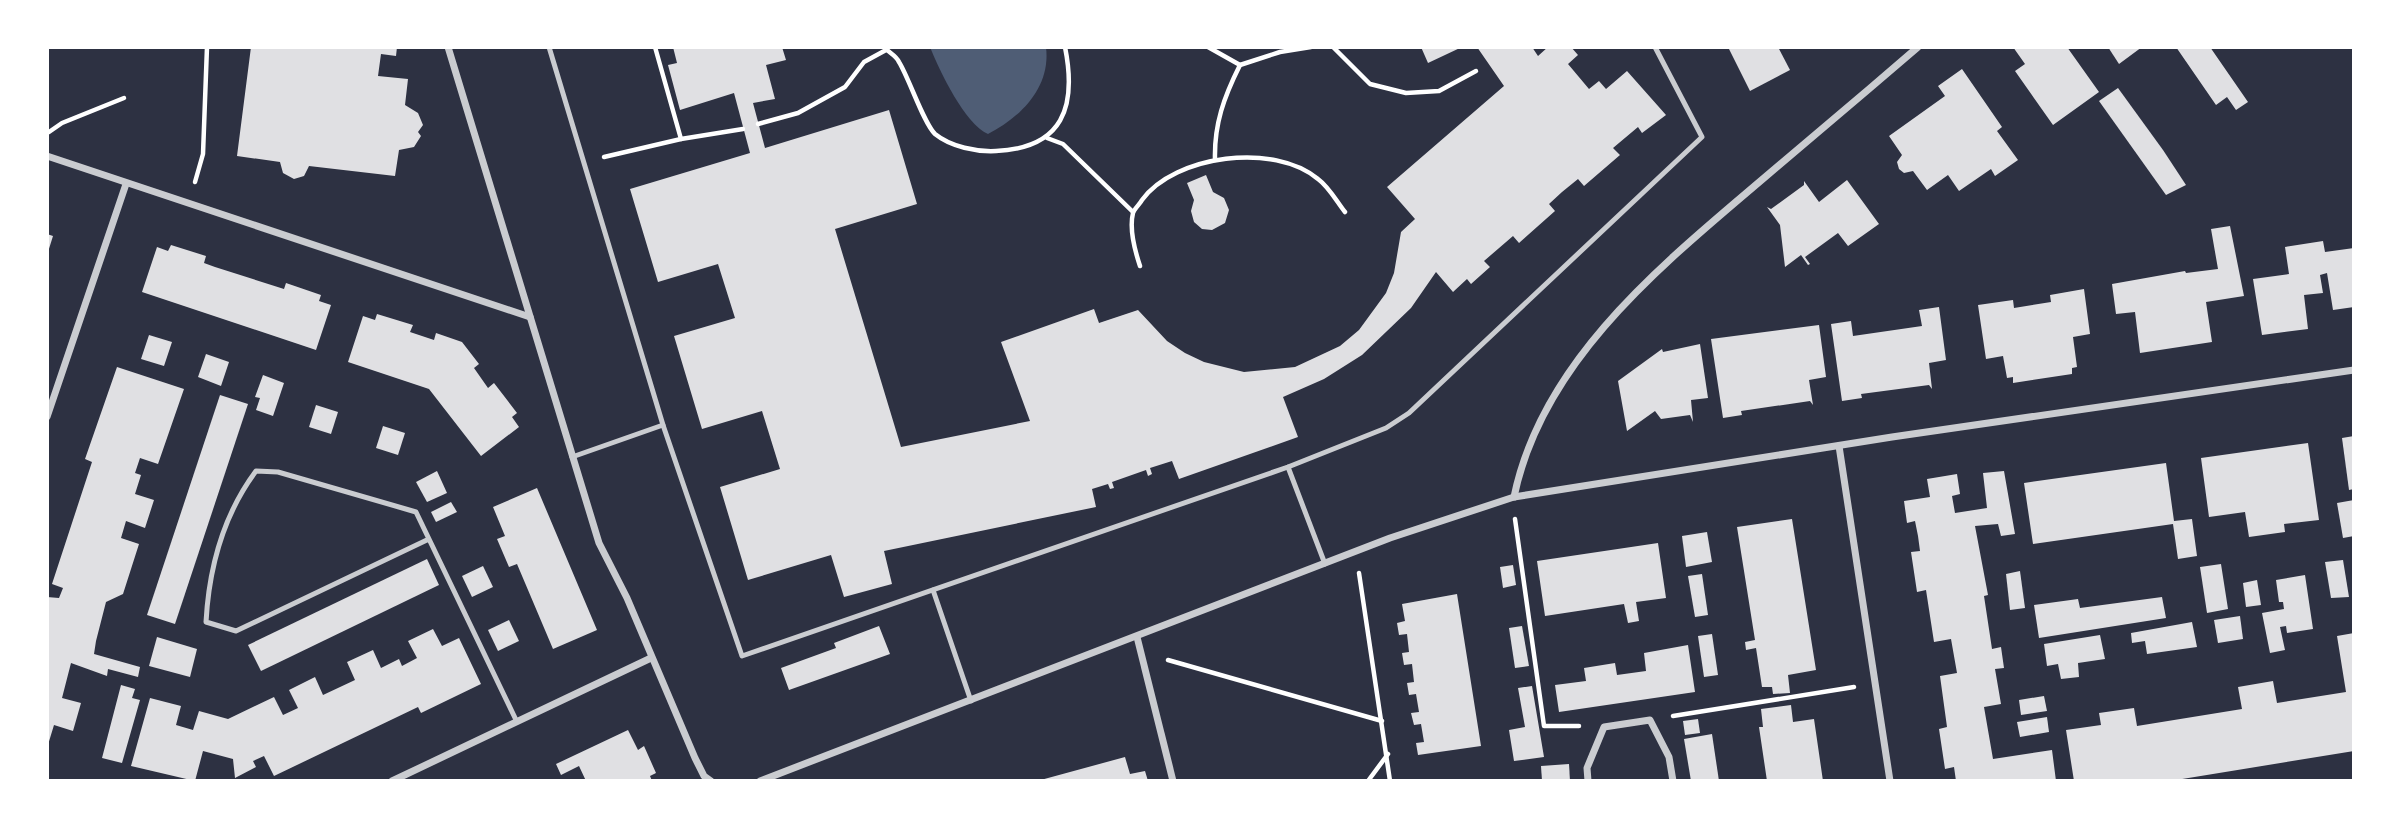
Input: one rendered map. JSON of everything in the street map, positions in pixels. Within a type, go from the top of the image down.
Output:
[{"type":"street","points":[[448,47],[599,543],[627,598],[695,758],[704,776],[711,781]]},
{"type":"street","points":[[1514,497],[1522,459],[1553,398],[1613,315],[1700,232],[1918,47]]},
{"type":"street","points":[[47,156],[530,317]]},
{"type":"street","points":[[47,417],[126,184]]},
{"type":"street","points":[[760,781],[1356,551],[1467,510],[1514,497],[2354,370]]},
{"type":"street","points":[[1839,446],[1891,781]]},
{"type":"street","points":[[1136,637],[1143,653],[1173,781]]},
{"type":"street","points":[[392,781],[651,658]]},
{"type":"street","points":[[1588,781],[1587,768],[1604,727],[1650,720],[1669,757],[1673,781]]},
{"type":"lane","points":[[550,47],[663,425],[742,656],[1288,467],[1386,428],[1409,413],[1702,137],[1655,47]]},
{"type":"lane","points":[[572,457],[663,425]]},
{"type":"lane","points":[[1288,467],[1325,564]]},
{"type":"lane","points":[[429,539],[236,631],[206,622],[208,582],[236,497],[256,471],[278,472],[416,512],[429,539],[517,722]]},
{"type":"lane","points":[[933,590],[971,701]]},
{"type":"path","points":[[190,204],[203,154],[206,47]]},
{"type":"path","points":[[655,47],[681,139]]},
{"type":"path","points":[[758,124],[798,113],[845,87],[864,62],[885,49],[897,58],[934,133],[959,146],[986,152],[1015,150],[1047,138],[1066,109],[1072,83],[1065,47]]},
{"type":"path","points":[[1208,47],[1240,65]]},
{"type":"path","points":[[1216,160],[1214,142],[1221,101],[1240,65],[1280,52],[1311,47]]},
{"type":"path","points":[[1333,47],[1370,84],[1406,93],[1438,92],[1476,71]]},
{"type":"path","points":[[47,133],[62,123],[124,98]]},
{"type":"path","points":[[584,162],[681,139],[743,129]]},
{"type":"path","points":[[1047,138],[1063,144],[1133,213]]},
{"type":"path","points":[[1140,266],[1133,246],[1133,213],[1154,185],[1182,168],[1216,160],[1260,158],[1296,168],[1318,178],[1345,212]]},
{"type":"path","points":[[1514,497],[1515,532],[1544,726],[1604,727]]},
{"type":"path","points":[[1356,551],[1390,781]]},
{"type":"path","points":[[1143,653],[1382,721]]},
{"type":"path","points":[[1650,720],[1876,683]]},
{"type":"path","points":[[1368,781],[1388,754]]},
{"type":"water","points":[[930,47],[1046,47],[1044,75],[1039,88],[1022,110],[988,134],[962,109]]},
{"type":"building","points":[[251,47],[397,47],[396,56],[381,54],[378,76],[408,79],[405,105],[418,113],[423,125],[418,132],[421,136],[414,147],[399,150],[395,176],[309,166],[304,176],[294,179],[283,173],[280,162],[237,156]]},
{"type":"building","points":[[673,47],[782,47],[786,60],[766,65],[775,99],[753,103],[765,148],[889,110],[917,204],[835,229],[901,447],[1030,421],[1001,342],[1094,309],[1099,323],[1138,310],[1167,341],[1185,353],[1204,362],[1244,372],[1295,367],[1340,346],[1359,330],[1386,293],[1394,273],[1401,232],[1415,219],[1387,187],[1504,86],[1477,47],[1532,47],[1538,56],[1548,47],[1571,47],[1578,55],[1568,64],[1589,89],[1599,81],[1606,89],[1627,71],[1666,115],[1642,133],[1638,127],[1613,148],[1620,155],[1584,186],[1578,179],[1562,192],[1549,204],[1555,211],[1519,243],[1513,236],[1484,261],[1490,267],[1471,284],[1467,279],[1453,292],[1436,272],[1411,308],[1362,355],[1324,379],[1283,397],[1298,437],[1179,479],[1172,461],[1150,468],[1152,474],[1148,476],[1146,470],[1112,482],[1114,488],[1110,489],[1108,484],[1092,489],[1096,507],[884,551],[892,584],[844,597],[831,555],[748,580],[720,487],[780,469],[762,411],[702,429],[674,336],[735,318],[718,264],[658,282],[630,189],[750,153],[734,93],[680,110],[668,65],[677,63]]},
{"type":"building","points":[[1421,47],[1462,47],[1428,63]]},
{"type":"building","points":[[1778,47],[1790,70],[1750,91],[1729,49]]},
{"type":"building","points":[[2013,47],[2067,47],[2099,92],[2053,125],[2015,71],[2025,64]]},
{"type":"building","points":[[2108,47],[2142,47],[2119,64]]},
{"type":"building","points":[[2176,47],[2210,47],[2248,102],[2236,110],[2227,97],[2216,105]]},
{"type":"building","points":[[1962,69],[2002,127],[1997,131],[2018,160],[1995,176],[1991,169],[1959,191],[1948,175],[1927,190],[1913,171],[1904,173],[1899,169],[1897,162],[1902,155],[1889,136],[1945,96],[1938,86]]},
{"type":"building","points":[[2118,88],[2186,185],[2166,195],[2099,101]]},
{"type":"building","points":[[1206,175],[1213,192],[1224,198],[1229,210],[1225,223],[1212,230],[1202,229],[1194,222],[1191,211],[1194,200],[1187,183]]},
{"type":"building","points":[[1847,180],[1879,224],[1848,246],[1838,233],[1805,257],[1810,264],[1808,265],[1801,255],[1785,267],[1780,225],[1767,207],[1771,209],[1804,185],[1804,181],[1819,202]]},
{"type":"building","points":[[2230,226],[2244,296],[2206,302],[2212,342],[2140,353],[2135,312],[2116,314],[2112,284],[2185,271],[2218,269],[2211,229]]},
{"type":"building","points":[[47,234],[53,236],[48,252],[47,252]]},
{"type":"building","points":[[2323,241],[2325,252],[2354,248],[2354,307],[2333,310],[2327,273],[2320,275],[2323,293],[2304,295],[2308,329],[2262,335],[2253,279],[2289,274],[2285,247]]},
{"type":"building","points":[[171,245],[206,256],[204,263],[215,267],[284,289],[286,283],[321,295],[319,301],[331,305],[316,350],[142,292],[157,247],[168,251]]},
{"type":"building","points":[[2084,289],[2090,334],[2073,337],[2077,367],[2072,368],[2072,374],[2013,383],[2013,377],[2007,378],[2003,356],[1986,359],[1978,305],[2013,300],[2014,308],[2051,302],[2050,295]]},
{"type":"building","points":[[1939,307],[1946,360],[1929,363],[1932,389],[1929,385],[1861,394],[1862,398],[1842,401],[1831,324],[1851,321],[1853,336],[1922,326],[1919,310]]},
{"type":"building","points":[[377,314],[413,325],[410,332],[434,340],[436,333],[462,342],[479,364],[474,368],[488,388],[494,383],[517,413],[512,417],[519,427],[481,456],[429,389],[348,362],[363,316],[375,320]]},
{"type":"building","points":[[1819,325],[1826,377],[1809,380],[1813,405],[1810,401],[1741,411],[1742,415],[1723,418],[1711,339]]},
{"type":"building","points":[[149,335],[172,342],[164,366],[141,359]]},
{"type":"building","points":[[1700,344],[1708,398],[1691,400],[1693,422],[1690,415],[1661,419],[1655,411],[1627,431],[1618,381],[1662,349],[1663,352]]},
{"type":"building","points":[[206,354],[229,362],[221,386],[198,377]]},
{"type":"building","points":[[117,367],[184,389],[158,464],[140,458],[135,473],[141,475],[135,494],[154,500],[145,528],[126,521],[121,538],[139,544],[123,594],[106,602],[96,641],[94,654],[140,667],[138,677],[108,669],[107,676],[71,663],[62,698],[81,703],[73,731],[54,725],[47,748],[47,597],[59,598],[63,588],[52,584],[92,462],[85,459]]},
{"type":"building","points":[[263,375],[284,383],[273,416],[256,410],[260,398],[255,397]]},
{"type":"building","points":[[220,395],[248,404],[175,624],[147,615]]},
{"type":"building","points":[[316,405],[338,412],[331,434],[309,427]]},
{"type":"building","points":[[383,426],[405,433],[398,455],[376,448]]},
{"type":"building","points":[[2354,436],[2354,489],[2349,490],[2342,438]]},
{"type":"building","points":[[2308,443],[2319,520],[2284,524],[2285,532],[2249,537],[2245,512],[2209,517],[2201,458]]},
{"type":"building","points":[[2166,463],[2174,521],[2192,519],[2197,556],[2178,559],[2173,524],[2033,544],[2024,483]]},
{"type":"building","points":[[437,471],[447,493],[427,502],[416,482]]},
{"type":"building","points":[[2004,471],[2015,534],[2001,536],[1998,524],[1975,526],[1988,595],[1984,596],[1992,649],[2001,647],[2004,668],[1995,669],[2001,704],[1984,707],[1993,759],[2052,750],[2056,781],[1956,781],[1954,767],[1945,769],[1939,729],[1947,727],[1940,676],[1957,673],[1951,639],[1934,642],[1926,590],[1917,592],[1911,552],[1920,551],[1918,536],[1915,521],[1907,523],[1904,501],[1930,497],[1927,479],[1957,474],[1960,494],[1952,496],[1955,513],[1987,508],[1983,473]]},
{"type":"building","points":[[537,488],[597,630],[553,649],[517,564],[509,567],[497,539],[505,536],[493,507]]},
{"type":"building","points":[[2354,500],[2354,536],[2343,538],[2337,503]]},
{"type":"building","points":[[451,502],[457,512],[436,522],[431,512]]},
{"type":"building","points":[[1792,519],[1816,670],[1788,675],[1790,693],[1773,694],[1772,687],[1762,687],[1756,648],[1746,650],[1745,642],[1755,640],[1737,527]]},
{"type":"building","points":[[1707,532],[1712,562],[1686,567],[1682,536]]},
{"type":"building","points":[[1658,543],[1666,598],[1636,602],[1639,621],[1628,623],[1624,604],[1545,616],[1537,561]]},
{"type":"building","points":[[427,559],[439,585],[261,671],[248,645]]},
{"type":"building","points":[[2343,560],[2349,597],[2331,598],[2325,562]]},
{"type":"building","points":[[2221,564],[2228,609],[2207,613],[2200,567]]},
{"type":"building","points":[[1513,565],[1516,585],[1503,588],[1500,567]]},
{"type":"building","points":[[483,566],[493,587],[472,597],[462,576]]},
{"type":"building","points":[[2020,571],[2025,608],[2010,610],[2006,574]]},
{"type":"building","points":[[1702,574],[1708,615],[1695,617],[1688,576]]},
{"type":"building","points":[[2305,575],[2313,629],[2287,633],[2286,626],[2280,627],[2285,650],[2270,653],[2262,613],[2284,609],[2283,602],[2279,602],[2276,580]]},
{"type":"building","points":[[2257,580],[2261,605],[2246,607],[2243,583]]},
{"type":"building","points":[[1457,594],[1481,746],[1418,755],[1416,743],[1424,742],[1421,724],[1414,725],[1411,713],[1419,712],[1416,694],[1409,695],[1407,683],[1414,682],[1412,664],[1404,665],[1402,653],[1409,652],[1407,634],[1399,635],[1397,623],[1405,621],[1402,604]]},
{"type":"building","points":[[2162,597],[2166,618],[2039,638],[2034,605],[2078,599],[2080,608]]},
{"type":"building","points":[[2240,616],[2243,639],[2218,643],[2214,620]]},
{"type":"building","points":[[509,620],[519,641],[498,651],[488,630]]},
{"type":"building","points":[[2192,622],[2197,647],[2147,654],[2145,641],[2132,643],[2131,633]]},
{"type":"building","points":[[879,626],[890,654],[789,690],[781,668],[836,648],[834,643]]},
{"type":"building","points":[[1522,626],[1529,666],[1515,668],[1509,628]]},
{"type":"building","points":[[433,629],[442,646],[459,638],[481,684],[421,713],[418,707],[274,776],[264,756],[253,761],[256,767],[235,778],[233,759],[203,751],[195,781],[131,766],[150,698],[181,706],[176,725],[193,730],[199,711],[228,719],[274,697],[283,715],[298,708],[289,690],[315,677],[323,695],[355,680],[347,662],[373,650],[381,668],[399,659],[402,666],[417,658],[408,641]]},
{"type":"building","points":[[2354,633],[2354,751],[2170,781],[2074,781],[2066,730],[2101,725],[2099,713],[2134,708],[2137,726],[2242,709],[2238,687],[2273,681],[2277,703],[2346,692],[2337,636]]},
{"type":"building","points":[[1712,634],[1718,675],[1704,677],[1698,636]]},
{"type":"building","points":[[2100,635],[2105,659],[2078,663],[2079,677],[2061,679],[2058,664],[2047,666],[2044,644]]},
{"type":"building","points":[[157,637],[197,649],[190,677],[149,666]]},
{"type":"building","points":[[1688,645],[1695,692],[1559,712],[1555,685],[1586,681],[1584,668],[1615,663],[1617,675],[1646,671],[1644,653]]},
{"type":"building","points":[[121,685],[135,689],[132,698],[140,700],[122,763],[102,758]]},
{"type":"building","points":[[1532,686],[1544,757],[1514,761],[1509,730],[1525,727],[1518,688]]},
{"type":"building","points":[[2044,696],[2047,711],[2021,715],[2019,700]]},
{"type":"building","points":[[1791,705],[1793,722],[1814,719],[1823,781],[1767,781],[1759,727],[1763,727],[1761,709]]},
{"type":"building","points":[[2047,717],[2049,732],[2020,737],[2017,722]]},
{"type":"building","points":[[1698,719],[1700,733],[1685,735],[1683,721]]},
{"type":"building","points":[[628,730],[638,750],[644,746],[656,773],[650,776],[652,781],[586,781],[579,766],[561,775],[556,764]]},
{"type":"building","points":[[1712,734],[1719,781],[1691,781],[1684,739]]},
{"type":"building","points":[[1125,757],[1130,774],[1145,771],[1148,781],[1037,781]]},
{"type":"building","points":[[1569,764],[1570,781],[1542,781],[1541,766]]}]
